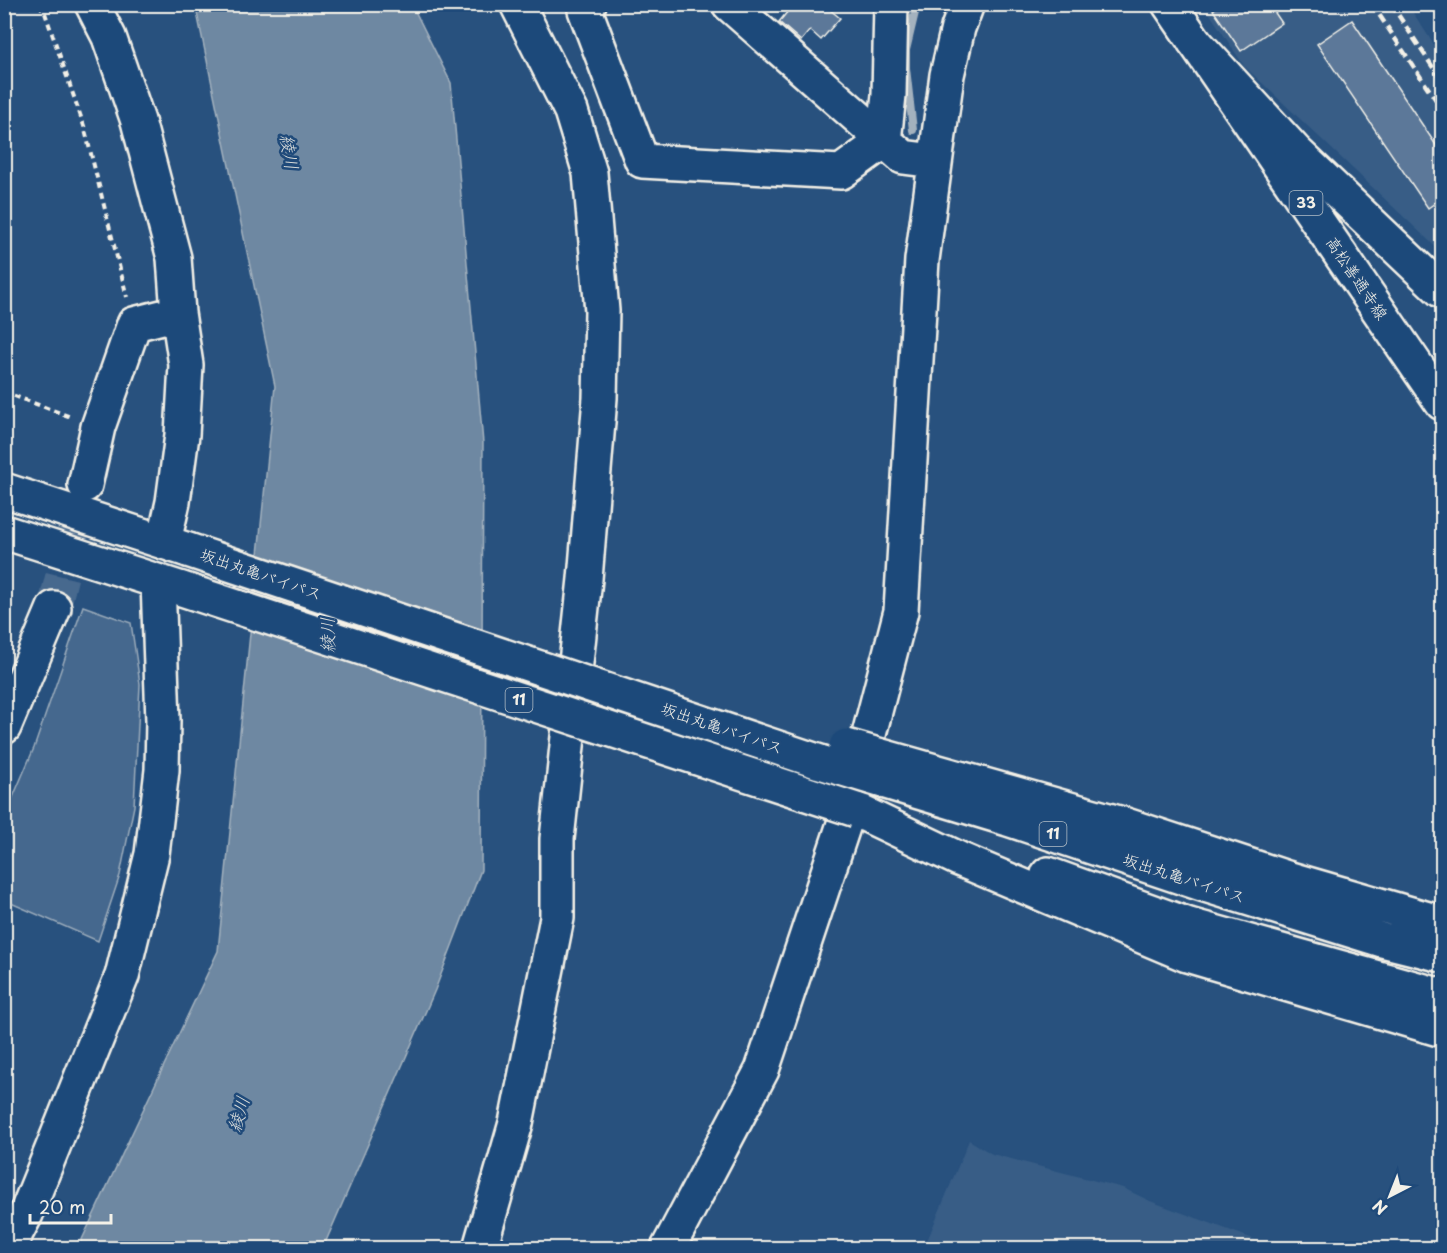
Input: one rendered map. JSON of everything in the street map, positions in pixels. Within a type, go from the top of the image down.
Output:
[{"type":"main road","points":[[92,4],[109,37],[138,121],[174,258],[178,313],[186,365],[182,435],[170,521],[176,546]]},
{"type":"main road","points":[[480,1248],[516,1123],[557,918],[557,839],[585,579],[600,398],[602,311],[590,172],[571,111],[518,4]]},
{"type":"main road","points":[[589,4],[585,10],[642,161],[840,172],[885,141]]},
{"type":"main road","points":[[885,141],[889,95],[891,4]]},
{"type":"main road","points":[[668,1248],[762,1070],[852,800],[901,611],[922,260],[947,75],[958,28],[967,4]]},
{"type":"main road","name":"高松善通寺線","points":[[1169,4],[1443,403]]},
{"type":"main road","points":[[742,9],[903,157],[934,161]]},
{"type":"main road","points":[[1194,40],[1296,152],[1443,291]]},
{"type":"main road","points":[[85,485],[98,426],[134,324],[178,313]]},
{"type":"main road","name":"坂出丸亀バイパス","points":[[4,490],[820,762],[1008,819],[1213,888],[1382,940],[1443,955]]},
{"type":"main road","name":"11","points":[[4,532],[1006,859],[1189,925],[1443,996]]},
{"type":"main road","points":[[8,1248],[26,1214],[122,976],[152,854],[162,771],[170,586]]},
{"type":"main road","points":[[4,727],[54,608]]},
{"type":"main road","points":[[665,709],[846,746],[1126,825],[1287,878],[1443,922]]},
{"type":"main road","points":[[856,810],[959,859],[1187,956],[1443,1030]]},
{"type":"path","points":[[39,4],[45,13],[84,126],[134,324]]},
{"type":"path","points":[[4,392],[98,426]]},
{"type":"shaded area","points":[[1204,5],[1408,5],[1442,57],[1442,253],[1244,66]]},
{"type":"shaded area","points":[[83,606],[131,623],[140,684],[134,806],[120,875],[98,941],[4,900],[5,816],[34,748]]},
{"type":"shaded area","points":[[969,1140],[992,1154],[1123,1188],[1150,1201],[1278,1248],[924,1248]]},
{"type":"water","name":"綾川","points":[[194,5],[412,5],[451,83],[483,443],[481,870],[435,990],[323,1248],[78,1248],[218,951],[275,386]]},
{"type":"building","points":[[780,4],[823,4],[840,18],[821,40],[810,30],[801,41],[779,22],[788,11]]},
{"type":"building","points":[[1221,4],[1269,4],[1282,23],[1241,51],[1213,10]]},
{"type":"building","points":[[1352,20],[1442,154],[1442,198],[1428,208],[1317,44]]},
{"type":"waterway","points":[[913,130],[906,50],[917,4]]},
{"type":"tunnel","points":[[54,608],[84,487]]},
{"type":"railway","points":[[1372,4],[1442,109]]},
{"type":"railway","points":[[1391,4],[1442,81]]}]
